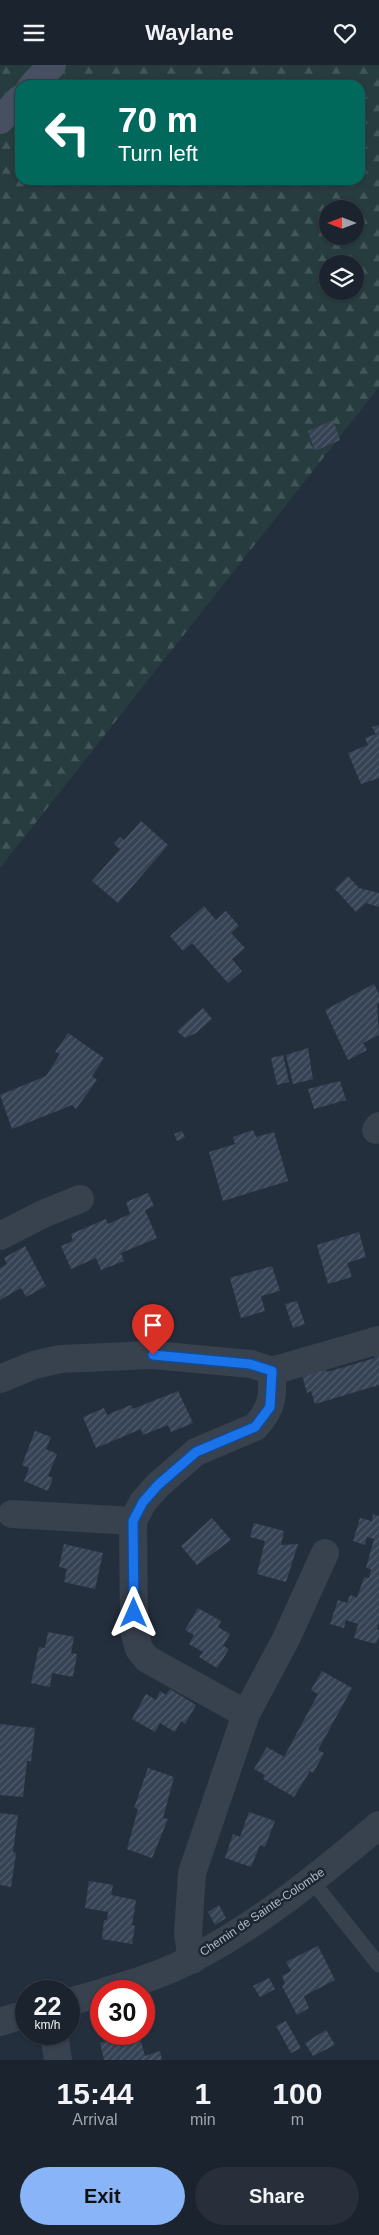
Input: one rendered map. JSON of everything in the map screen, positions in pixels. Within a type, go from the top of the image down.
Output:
[{"type":"main road","points":[[38,80],[52,65]]},
{"type":"main road","points":[[0,120],[15,104]]},
{"type":"street","points":[[0,1236],[43,1214],[80,1199]]},
{"type":"street","points":[[0,1379],[34,1365],[60,1359],[153,1355],[250,1364],[272,1371],[379,1341]]},
{"type":"street","points":[[246,1714],[147,1659],[139,1649],[134,1631],[133,1521],[143,1502],[158,1485],[196,1452],[255,1427],[270,1407],[272,1371]]},
{"type":"street","points":[[12,1514],[133,1521]]},
{"type":"street","points":[[192,1960],[188,1934],[192,1873],[246,1714],[286,1639],[324,1553]]},
{"type":"street","name":"Chemin de Sainte-Colombe","points":[[143,1980],[192,1960],[312,1881],[379,1825]]},
{"type":"street","points":[[0,2022],[15,2017]]},
{"type":"street","points":[[56,2045],[58,2060]]},
{"type":"lane","points":[[312,1881],[379,1965]]},
{"type":"green space","points":[[0,65],[379,65],[379,387],[0,868]]},
{"type":"building","points":[[333,420],[340,440],[315,451],[308,431]]},
{"type":"building","points":[[379,725],[379,778],[361,784],[348,753],[368,745],[365,738],[376,734],[372,727]]},
{"type":"building","points":[[141,821],[168,845],[118,903],[92,881],[120,849],[114,844],[120,837],[124,840]]},
{"type":"building","points":[[348,876],[359,888],[379,893],[379,907],[366,903],[356,912],[335,889]]},
{"type":"building","points":[[204,906],[216,920],[226,911],[239,926],[231,933],[245,948],[232,959],[242,971],[228,983],[192,943],[183,951],[170,936]]},
{"type":"building","points":[[374,984],[379,994],[379,1003],[377,1004],[379,1035],[363,1043],[367,1050],[348,1060],[325,1010]]},
{"type":"building","points":[[203,1008],[212,1019],[196,1033],[185,1038],[177,1031]]},
{"type":"building","points":[[68,1033],[104,1058],[92,1076],[97,1080],[76,1109],[72,1105],[12,1129],[0,1095],[46,1076],[60,1054],[55,1052]]},
{"type":"building","points":[[308,1048],[313,1079],[293,1084],[286,1055]]},
{"type":"building","points":[[283,1055],[289,1082],[277,1085],[271,1058]]},
{"type":"building","points":[[340,1081],[346,1100],[314,1109],[308,1089]]},
{"type":"building","points":[[253,1130],[256,1137],[274,1132],[288,1181],[223,1201],[209,1152],[235,1144],[233,1137]]},
{"type":"building","points":[[182,1131],[185,1137],[177,1141],[174,1134]]},
{"type":"building","points":[[148,1193],[154,1206],[145,1210],[157,1238],[121,1253],[124,1261],[101,1270],[96,1258],[71,1269],[61,1246],[73,1241],[71,1234],[106,1219],[108,1224],[130,1214],[126,1202]]},
{"type":"building","points":[[359,1232],[366,1257],[347,1263],[352,1277],[328,1284],[317,1245]]},
{"type":"building","points":[[25,1246],[46,1286],[26,1297],[21,1288],[0,1300],[0,1268],[7,1264],[4,1258]]},
{"type":"building","points":[[272,1266],[280,1291],[261,1296],[265,1311],[241,1318],[230,1278]]},
{"type":"building","points":[[297,1301],[305,1324],[293,1328],[285,1304]]},
{"type":"building","points":[[379,1352],[379,1385],[315,1404],[311,1391],[307,1393],[302,1375],[326,1368],[327,1372],[375,1358],[374,1353]]},
{"type":"building","points":[[178,1391],[193,1423],[171,1432],[168,1425],[143,1435],[141,1429],[96,1448],[83,1417],[104,1408],[107,1415],[131,1405],[133,1409]]},
{"type":"building","points":[[35,1431],[51,1437],[46,1449],[57,1454],[48,1476],[53,1478],[48,1491],[24,1481],[29,1468],[22,1465]]},
{"type":"building","points":[[373,1514],[379,1516],[379,1621],[377,1629],[379,1630],[379,1636],[376,1644],[354,1638],[358,1624],[346,1620],[344,1628],[330,1624],[338,1600],[347,1603],[350,1595],[357,1598],[364,1577],[369,1578],[371,1569],[366,1568],[374,1539],[367,1537],[365,1545],[353,1541],[360,1518],[372,1521]]},
{"type":"building","points":[[212,1518],[231,1540],[197,1565],[181,1546]]},
{"type":"building","points":[[254,1523],[284,1531],[281,1545],[298,1544],[286,1582],[257,1574],[265,1541],[250,1537]]},
{"type":"building","points":[[64,1544],[103,1553],[95,1589],[64,1582],[67,1569],[59,1567]]},
{"type":"building","points":[[198,1608],[221,1621],[218,1627],[230,1634],[223,1646],[229,1649],[217,1668],[199,1657],[203,1652],[189,1644],[194,1635],[185,1630]]},
{"type":"building","points":[[48,1632],[74,1637],[71,1653],[77,1654],[73,1677],[52,1673],[50,1687],[31,1683],[39,1647],[45,1648]]},
{"type":"building","points":[[322,1671],[352,1688],[318,1750],[324,1753],[313,1773],[310,1771],[294,1797],[263,1779],[265,1775],[254,1769],[267,1747],[284,1757],[318,1694],[311,1690]]},
{"type":"building","points":[[170,1689],[196,1705],[185,1724],[181,1721],[175,1732],[160,1723],[155,1732],[132,1719],[146,1694],[156,1700],[160,1691],[166,1695]]},
{"type":"building","points":[[0,1724],[35,1728],[31,1761],[27,1761],[23,1797],[0,1795]]},
{"type":"building","points":[[148,1768],[174,1777],[163,1818],[168,1819],[152,1858],[127,1849],[138,1809],[134,1808]]},
{"type":"building","points":[[249,1812],[275,1821],[265,1847],[260,1845],[251,1867],[225,1858],[233,1834],[240,1837]]},
{"type":"building","points":[[0,1813],[18,1815],[13,1852],[16,1853],[11,1887],[0,1885]]},
{"type":"building","points":[[89,1881],[113,1885],[111,1895],[136,1900],[132,1925],[135,1926],[132,1944],[102,1939],[104,1920],[107,1920],[108,1912],[85,1908]]},
{"type":"building","points":[[219,1905],[226,1918],[215,1925],[208,1912]]},
{"type":"building","points":[[318,1946],[335,1980],[304,1996],[309,2008],[297,2015],[282,1986],[285,1984],[282,1976],[291,1971],[286,1962]]},
{"type":"building","points":[[269,1978],[275,1989],[260,1997],[253,1986]]},
{"type":"building","points":[[286,2021],[301,2048],[291,2053],[276,2026]]},
{"type":"building","points":[[326,2030],[335,2045],[313,2056],[305,2043]]},
{"type":"building","points":[[100,2045],[142,2045],[145,2056],[160,2051],[162,2060],[104,2060]]},
{"type":"route","points":[[134,1613],[133,1521],[143,1502],[158,1485],[196,1452],[255,1427],[270,1407],[272,1390],[272,1371],[250,1364],[153,1355]]}]
